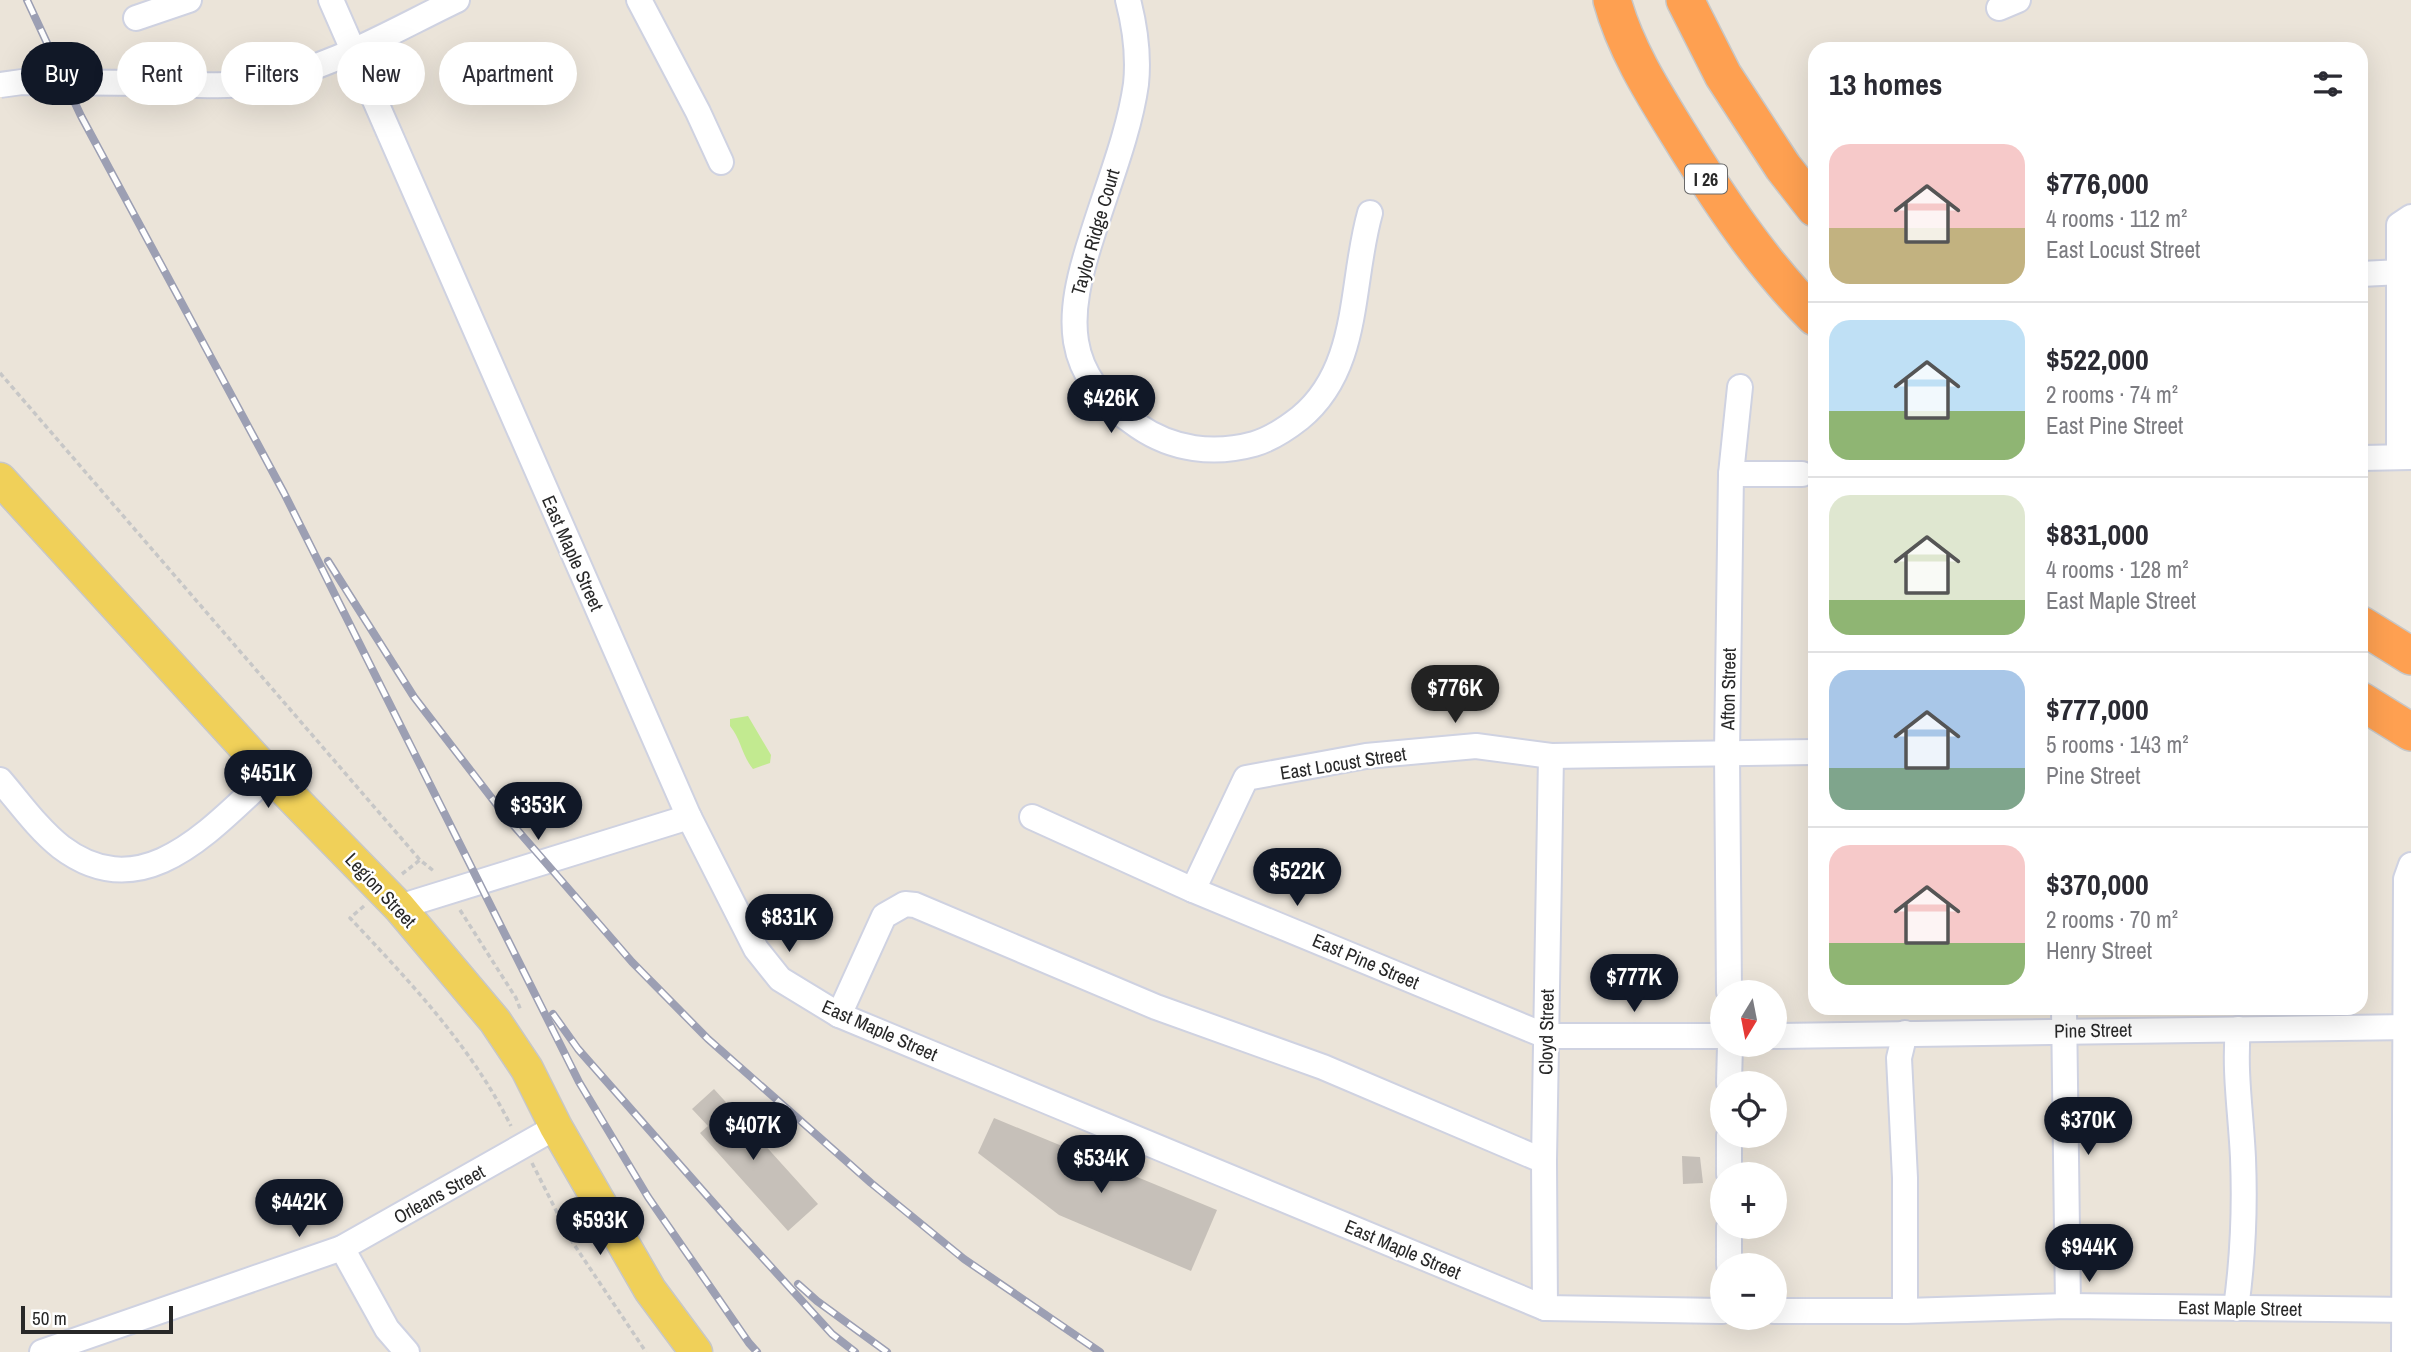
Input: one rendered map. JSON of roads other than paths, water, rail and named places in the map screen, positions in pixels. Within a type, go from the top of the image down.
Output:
[{"type":"highway","points":[[1595,0],[1615,13]]},
{"type":"highway","points":[[1685,0],[1723,75],[1783,167],[1808,199]]},
{"type":"highway","name":"I 26","points":[[1615,13],[1657,99],[1713,191],[1752,243],[1808,309]]},
{"type":"highway","points":[[2368,629],[2411,656]]},
{"type":"highway","points":[[2368,705],[2411,732]]},
{"type":"main road","name":"Legion Street","points":[[0,479],[270,775],[391,899],[495,1021],[527,1069],[556,1127],[650,1290],[696,1352]]},
{"type":"street","points":[[136,18],[189,0]]},
{"type":"street","name":"East Maple Street","points":[[331,0],[349,42]]},
{"type":"street","points":[[369,42],[457,0]]},
{"type":"street","points":[[639,0],[721,162]]},
{"type":"street","name":"Taylor Ridge Court","points":[[1128,0],[1136,38],[1136,84],[1127,122],[1079,276],[1073,321],[1077,346],[1086,372],[1104,398],[1122,415],[1149,433],[1181,446],[1210,451],[1239,448],[1265,441],[1289,427],[1330,386],[1341,362],[1353,314],[1362,242],[1370,214]]},
{"type":"street","points":[[0,85],[22,82],[222,86],[260,82],[295,74],[337,56]]},
{"type":"street","name":"East Maple Street","points":[[376,105],[690,817],[755,949],[780,979],[839,1014],[1545,1308],[1710,1311]]},
{"type":"street","points":[[2368,458],[2405,457],[2399,225],[2411,217]]},
{"type":"street","points":[[2368,274],[2400,272]]},
{"type":"street","name":"Afton Street","points":[[1729,980],[1727,752],[1731,474],[1741,387]]},
{"type":"street","points":[[1731,474],[1802,474]]},
{"type":"street","name":"East Locust Street","points":[[1194,890],[1246,778],[1366,756],[1476,746],[1551,756],[1808,752]]},
{"type":"street","name":"Cloyd Street","points":[[1545,1308],[1544,1161],[1551,756]]},
{"type":"street","points":[[0,780],[60,846],[85,862],[116,869],[146,867],[170,859],[191,845],[270,775]]},
{"type":"street","points":[[391,899],[690,817]]},
{"type":"street","name":"East Pine Street","points":[[1031,817],[1194,890],[1546,1037]]},
{"type":"street","points":[[2404,1352],[2407,1310],[2406,878],[2411,865]]},
{"type":"street","points":[[839,1014],[884,916],[905,904],[915,905],[1156,1007],[1322,1067],[1544,1161]]},
{"type":"street","points":[[2064,1019],[2068,1306]]},
{"type":"street","name":"Pine Street","points":[[1787,1036],[1905,1033],[2064,1019],[2238,1029],[2408,1027]]},
{"type":"street","points":[[2236,1308],[2244,1219],[2236,1056],[2238,1029]]},
{"type":"street","points":[[1905,1033],[1899,1058],[1905,1178],[1905,1311]]},
{"type":"street","points":[[1546,1037],[1710,1036]]},
{"type":"street","name":"Orleans Street","points":[[42,1352],[69,1348],[342,1248],[556,1127]]},
{"type":"street","points":[[342,1248],[387,1329],[407,1352]]},
{"type":"street","name":"East Maple Street","points":[[1787,1311],[2068,1306],[2407,1310]]},
{"type":"railway","points":[[27,0],[81,116],[284,493],[579,1082],[648,1197],[757,1352]]},
{"type":"railway","points":[[328,561],[414,697],[507,818],[632,962],[708,1039],[871,1183],[964,1259],[1100,1352]]},
{"type":"railway","points":[[553,1014],[578,1049],[732,1224],[832,1334],[855,1352]]},
{"type":"railway","points":[[798,1284],[887,1352]]}]
